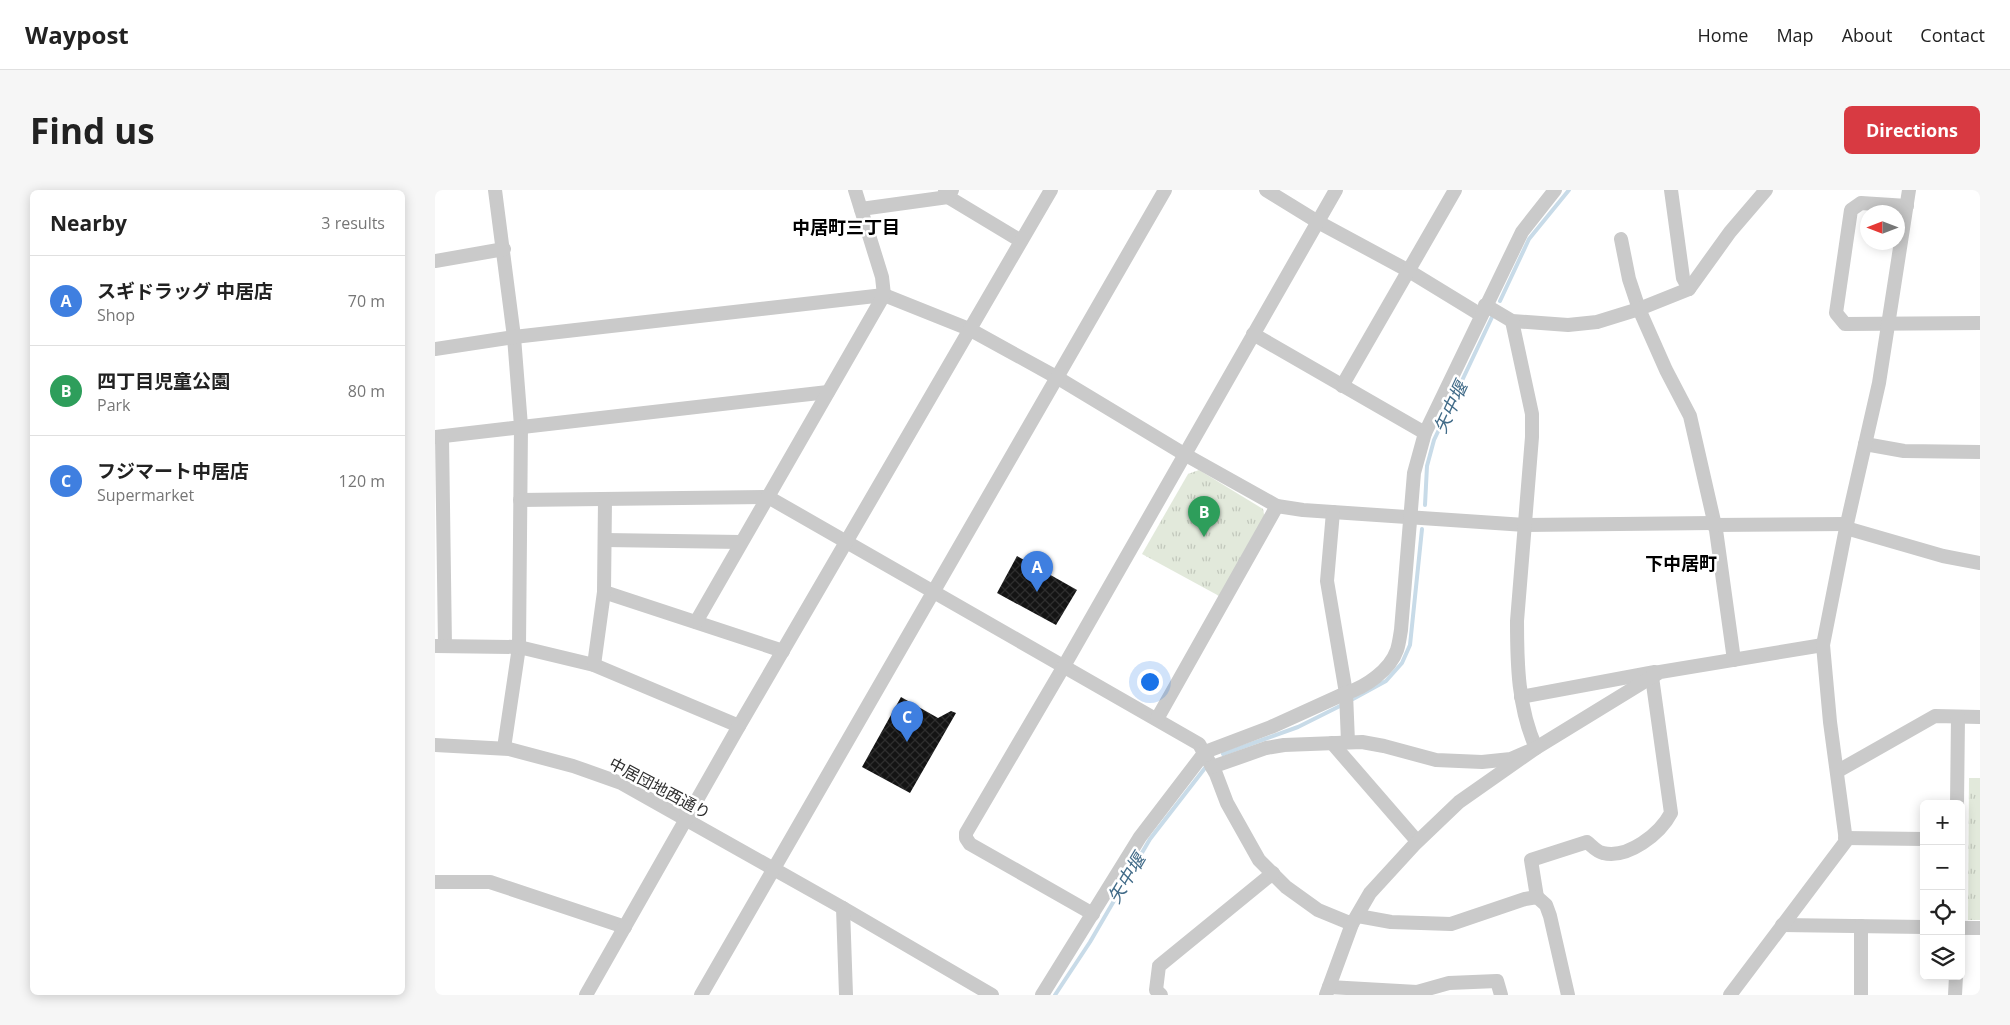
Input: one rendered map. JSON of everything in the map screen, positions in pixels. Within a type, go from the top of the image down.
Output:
[{"type":"street","points":[[495,190],[514,337],[521,426],[519,647],[503,748]]},
{"type":"street","points":[[696,622],[883,295],[881,277],[855,190]]},
{"type":"street","points":[[587,995],[739,726],[1051,190]]},
{"type":"street","points":[[701,995],[1165,190]]},
{"type":"street","points":[[1266,190],[1318,222],[1483,310],[1512,321],[1568,325],[1597,322],[1639,309],[1689,289],[1730,232],[1766,190]]},
{"type":"street","points":[[1093,914],[970,844],[966,838],[968,827],[1064,666],[1336,190]]},
{"type":"street","points":[[1343,386],[1455,190]]},
{"type":"street","points":[[1042,995],[1139,837],[1205,752],[1346,693],[1358,690],[1376,677],[1389,663],[1397,650],[1401,630],[1414,473],[1425,433],[1522,232],[1555,190]]},
{"type":"street","points":[[1671,190],[1683,278],[1689,289]]},
{"type":"street","points":[[1730,995],[1846,841],[1830,722],[1823,645],[1846,526],[1879,383],[1909,190]]},
{"type":"street","points":[[861,209],[948,192],[1021,241]]},
{"type":"street","points":[[1907,206],[1861,202],[1851,210],[1836,313],[1845,324],[1980,323]]},
{"type":"street","points":[[1621,239],[1629,279],[1639,309],[1666,370],[1690,416],[1713,524],[1716,530],[1734,660]]},
{"type":"street","points":[[435,261],[503,249]]},
{"type":"street","points":[[435,348],[514,337],[883,295],[969,329],[1058,378],[1184,454],[1277,506],[1333,512],[1525,525],[1713,524],[1846,526],[1943,556],[1980,563]]},
{"type":"street","points":[[1512,321],[1532,414],[1532,438],[1517,621],[1517,670],[1521,698],[1530,734],[1536,748]]},
{"type":"street","points":[[1253,334],[1425,433]]},
{"type":"street","points":[[739,726],[594,665],[519,647],[440,646],[439,437],[521,426],[828,392]]},
{"type":"street","points":[[1865,444],[1904,451],[1980,452]]},
{"type":"street","points":[[520,500],[768,497],[1157,718],[1199,744],[1205,752],[1227,803],[1259,860],[1286,887],[1318,910],[1355,920],[1451,924],[1525,898],[1537,897]]},
{"type":"street","points":[[594,665],[604,592],[605,500]]},
{"type":"street","points":[[1157,718],[1277,506]]},
{"type":"street","points":[[1333,512],[1327,581],[1346,693],[1348,742]]},
{"type":"street","points":[[605,540],[741,542]]},
{"type":"street","points":[[604,592],[783,651]]},
{"type":"street","points":[[1501,995],[1497,981],[1449,982],[1417,992],[1327,991],[1355,920],[1370,893],[1417,841],[1459,802],[1536,748],[1656,675],[1823,645]]},
{"type":"street","points":[[1521,698],[1651,672],[1656,675]]},
{"type":"street","points":[[1568,995],[1550,916],[1546,905],[1537,897],[1531,860],[1587,842],[1601,853],[1617,853],[1642,844],[1665,825],[1671,813],[1656,675]]},
{"type":"street","points":[[1838,771],[1935,716],[1980,717]]},
{"type":"street","points":[[1957,800],[1958,717]]},
{"type":"street","points":[[1212,767],[1266,748],[1284,745],[1362,742],[1436,760],[1482,762],[1511,759],[1536,748]]},
{"type":"street","points":[[1332,743],[1417,841]]},
{"type":"street","name":"中居団地西通り","points":[[435,745],[503,748],[573,766],[621,783],[772,870],[843,908],[992,995]]},
{"type":"street","points":[[1845,838],[1920,840]]},
{"type":"street","points":[[1156,993],[1159,966],[1273,873]]},
{"type":"street","points":[[435,882],[490,882],[625,927]]},
{"type":"street","points":[[843,908],[847,995]]},
{"type":"street","points":[[1782,925],[1920,927]]},
{"type":"street","points":[[1861,926],[1861,995]]},
{"type":"street","points":[[1965,928],[1980,928]]},
{"type":"street","points":[[1955,995],[1956,980]]},
{"type":"green space","points":[[1199,470],[1263,509],[1265,520],[1221,597],[1142,554],[1188,474]]},
{"type":"green space","points":[[1969,778],[1980,778],[1980,920],[1968,920]]},
{"type":"building","points":[[1017,556],[1077,590],[1056,625],[997,593]]},
{"type":"building","points":[[901,697],[938,718],[951,711],[956,713],[910,793],[862,767]]},
{"type":"waterway","name":"矢中堰","points":[[1500,301],[1529,239],[1569,190]]},
{"type":"waterway","name":"矢中堰","points":[[1425,505],[1427,466],[1434,440],[1493,315]]},
{"type":"waterway","name":"矢中堰","points":[[1353,699],[1386,681],[1402,663],[1410,645],[1422,529]]},
{"type":"waterway","name":"矢中堰","points":[[1223,754],[1298,727],[1342,705]]},
{"type":"waterway","name":"矢中堰","points":[[1055,995],[1090,942],[1150,839],[1205,768]]},
{"type":"place","name":"四丁目児童公園","points":[[1204,537]]},
{"type":"place","name":"スギドラッグ 中居店","points":[[1037,592]]},
{"type":"place","name":"フジマート中居店","points":[[907,742]]},
{"type":"district","name":"中居町三丁目","points":[[846,227]]},
{"type":"district","name":"下中居町","points":[[1681,563]]}]
